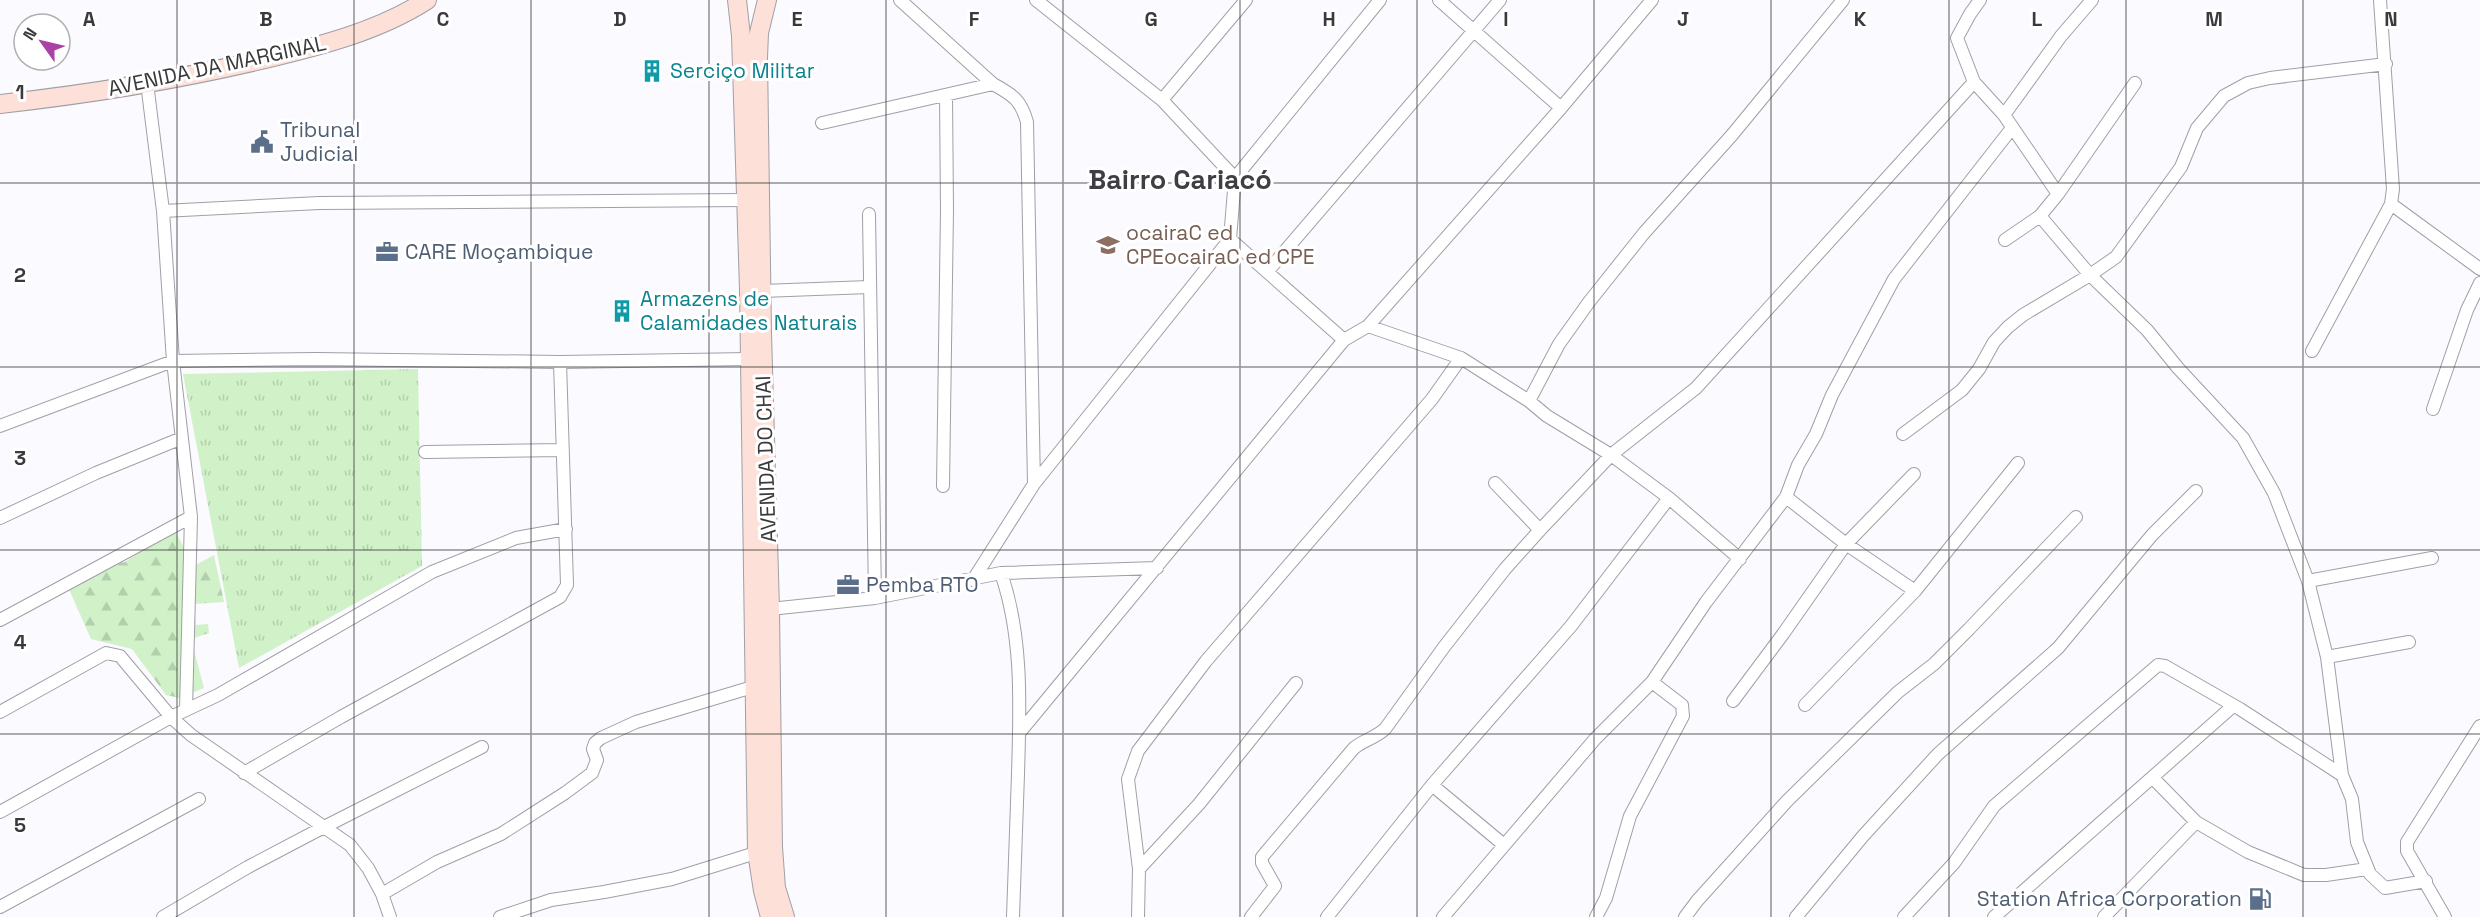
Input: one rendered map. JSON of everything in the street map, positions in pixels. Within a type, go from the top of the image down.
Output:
[{"type":"main road","name":"AVENIDA DA MARGINAL","points":[[0,104],[86,95],[168,81],[322,45],[374,27],[427,0]]},
{"type":"main road","name":"AVENIDA DO CHAI","points":[[737,0],[741,36],[746,200],[756,686],[765,850],[785,917]]},
{"type":"main road","name":"AVENIDA DO CHAI","points":[[767,0],[759,33],[759,58],[770,609],[763,891],[770,917]]},
{"type":"street","points":[[900,0],[993,84],[1011,94],[1023,108],[1027,122],[1034,484]]},
{"type":"street","points":[[1036,0],[1162,100],[1235,178]]},
{"type":"street","points":[[973,580],[1034,484],[1230,239],[1235,178],[1380,0]]},
{"type":"street","points":[[1438,0],[1561,108]]},
{"type":"street","points":[[1267,272],[1500,0]]},
{"type":"street","points":[[1020,732],[1344,340],[1368,326],[1561,108],[1652,0]]},
{"type":"street","points":[[1529,401],[1559,344],[1589,302],[1644,233],[1732,135],[1843,0]]},
{"type":"street","points":[[1980,0],[1958,38],[1974,82],[2004,115],[2058,195]]},
{"type":"street","points":[[2004,115],[2061,36],[2092,0]]},
{"type":"street","points":[[2312,351],[2391,204],[2393,189],[2380,0]]},
{"type":"street","points":[[1162,100],[1244,1]]},
{"type":"street","points":[[1903,434],[1962,390],[1979,369],[1994,342],[2008,327],[2023,315],[2116,257],[2181,167],[2197,128],[2224,96],[2248,83],[2270,78],[2386,64]]},
{"type":"street","points":[[1257,915],[1275,886],[1262,863],[1262,857],[1354,748],[1365,739],[1376,737],[1385,729],[1505,569],[1611,455],[1696,388],[1974,82]]},
{"type":"street","points":[[147,83],[163,211],[173,361],[191,517],[186,709]]},
{"type":"street","points":[[2005,240],[2040,216],[2058,195],[2135,83]]},
{"type":"street","points":[[822,123],[893,109],[993,84]]},
{"type":"street","points":[[943,486],[947,210],[946,95]]},
{"type":"street","points":[[1443,917],[1594,739],[1652,682],[1706,602],[1786,497],[1798,465],[1816,434],[1832,395],[1894,279],[2012,128]]},
{"type":"street","points":[[163,211],[320,203],[746,200]]},
{"type":"street","points":[[2391,204],[2480,269]]},
{"type":"street","points":[[869,214],[875,598]]},
{"type":"street","points":[[2040,216],[2090,275],[2147,330],[2178,368],[2243,438],[2274,493],[2308,580],[2327,657],[2342,775],[2352,799],[2357,842],[2367,868],[2385,888],[2426,881]]},
{"type":"street","points":[[1230,239],[1344,340]]},
{"type":"street","points":[[2433,409],[2467,310],[2480,283]]},
{"type":"street","points":[[762,291],[869,287]]},
{"type":"street","points":[[1368,326],[1461,358],[1529,401],[1547,416],[1611,455],[1669,498],[1740,559]]},
{"type":"street","points":[[1138,917],[1139,869],[1128,778],[1138,752],[1206,661],[1432,399],[1461,358]]},
{"type":"street","points":[[0,426],[173,361],[316,359],[560,362],[749,359]]},
{"type":"street","points":[[244,773],[341,717],[556,600],[567,585],[560,362]]},
{"type":"street","points":[[0,518],[96,473],[182,438]]},
{"type":"street","points":[[424,452],[563,450]]},
{"type":"street","points":[[1805,705],[1914,591],[2018,463]]},
{"type":"street","points":[[1733,701],[1846,544],[1914,474]]},
{"type":"street","points":[[1495,483],[1540,530]]},
{"type":"street","points":[[1796,917],[1863,836],[1938,754],[2058,648],[2152,535],[2196,491]]},
{"type":"street","points":[[1786,497],[1846,544],[1914,591]]},
{"type":"street","points":[[1327,917],[1432,785],[1570,626],[1669,498]]},
{"type":"street","points":[[0,620],[191,517]]},
{"type":"street","points":[[1686,917],[1697,901],[1787,801],[1898,692],[1934,664],[2076,517]]},
{"type":"street","points":[[0,812],[171,717],[218,695],[432,572],[516,538],[566,529]]},
{"type":"street","points":[[2308,580],[2432,558]]},
{"type":"street","points":[[770,609],[875,598],[1000,573],[1157,568]]},
{"type":"street","points":[[1000,573],[1011,602],[1017,641],[1020,732],[1013,917]]},
{"type":"street","points":[[2327,657],[2409,642]]},
{"type":"street","points":[[0,712],[100,657],[112,653],[120,656],[171,717],[191,735],[350,844],[368,868],[382,894],[390,917]]},
{"type":"street","points":[[1904,917],[1954,863],[1994,806],[2158,665],[2165,666],[2233,706],[2342,775]]},
{"type":"street","points":[[1596,917],[1606,898],[1634,807],[1683,717],[1682,705],[1652,682]]},
{"type":"street","points":[[1139,869],[1199,804],[1296,683]]},
{"type":"street","points":[[382,894],[437,862],[501,834],[565,793],[592,773],[597,760],[593,749],[595,743],[601,738],[636,722],[756,686]]},
{"type":"street","points":[[1994,917],[2233,706]]},
{"type":"street","points":[[2445,917],[2407,851],[2407,842],[2480,726]]},
{"type":"street","points":[[163,917],[248,867],[482,747]]},
{"type":"street","points":[[2153,778],[2196,822],[2247,852],[2304,875],[2326,875],[2367,868]]},
{"type":"street","points":[[1432,785],[1504,845]]},
{"type":"street","points":[[0,907],[199,799]]},
{"type":"street","points":[[2103,917],[2196,822]]},
{"type":"street","points":[[500,917],[551,900],[672,879],[765,850]]},
{"type":"green space","points":[[418,369],[422,566],[239,668],[183,374]]},
{"type":"green space","points":[[176,533],[194,566],[214,555],[224,602],[194,604],[196,625],[208,624],[209,633],[191,639],[204,688],[180,698],[166,695],[132,649],[91,639],[68,587],[96,568],[125,562],[161,537]]},
{"type":"place","name":"Serciço Militar","points":[[652,71]]},
{"type":"place","name":"Tribunal Judicial","points":[[262,142]]},
{"type":"place","name":"ocairaC ed CPEocairaC ed CPE","points":[[1108,245]]},
{"type":"place","name":"CARE Moçambique","points":[[387,252]]},
{"type":"place","name":"Armazens de Calamidades Naturais","points":[[622,311]]},
{"type":"place","name":"Pemba RTO","points":[[848,585]]},
{"type":"place","name":"Station Africa Corporation","points":[[2260,899]]},
{"type":"district","name":"Bairro Cariacó","points":[[1180,180]]}]
